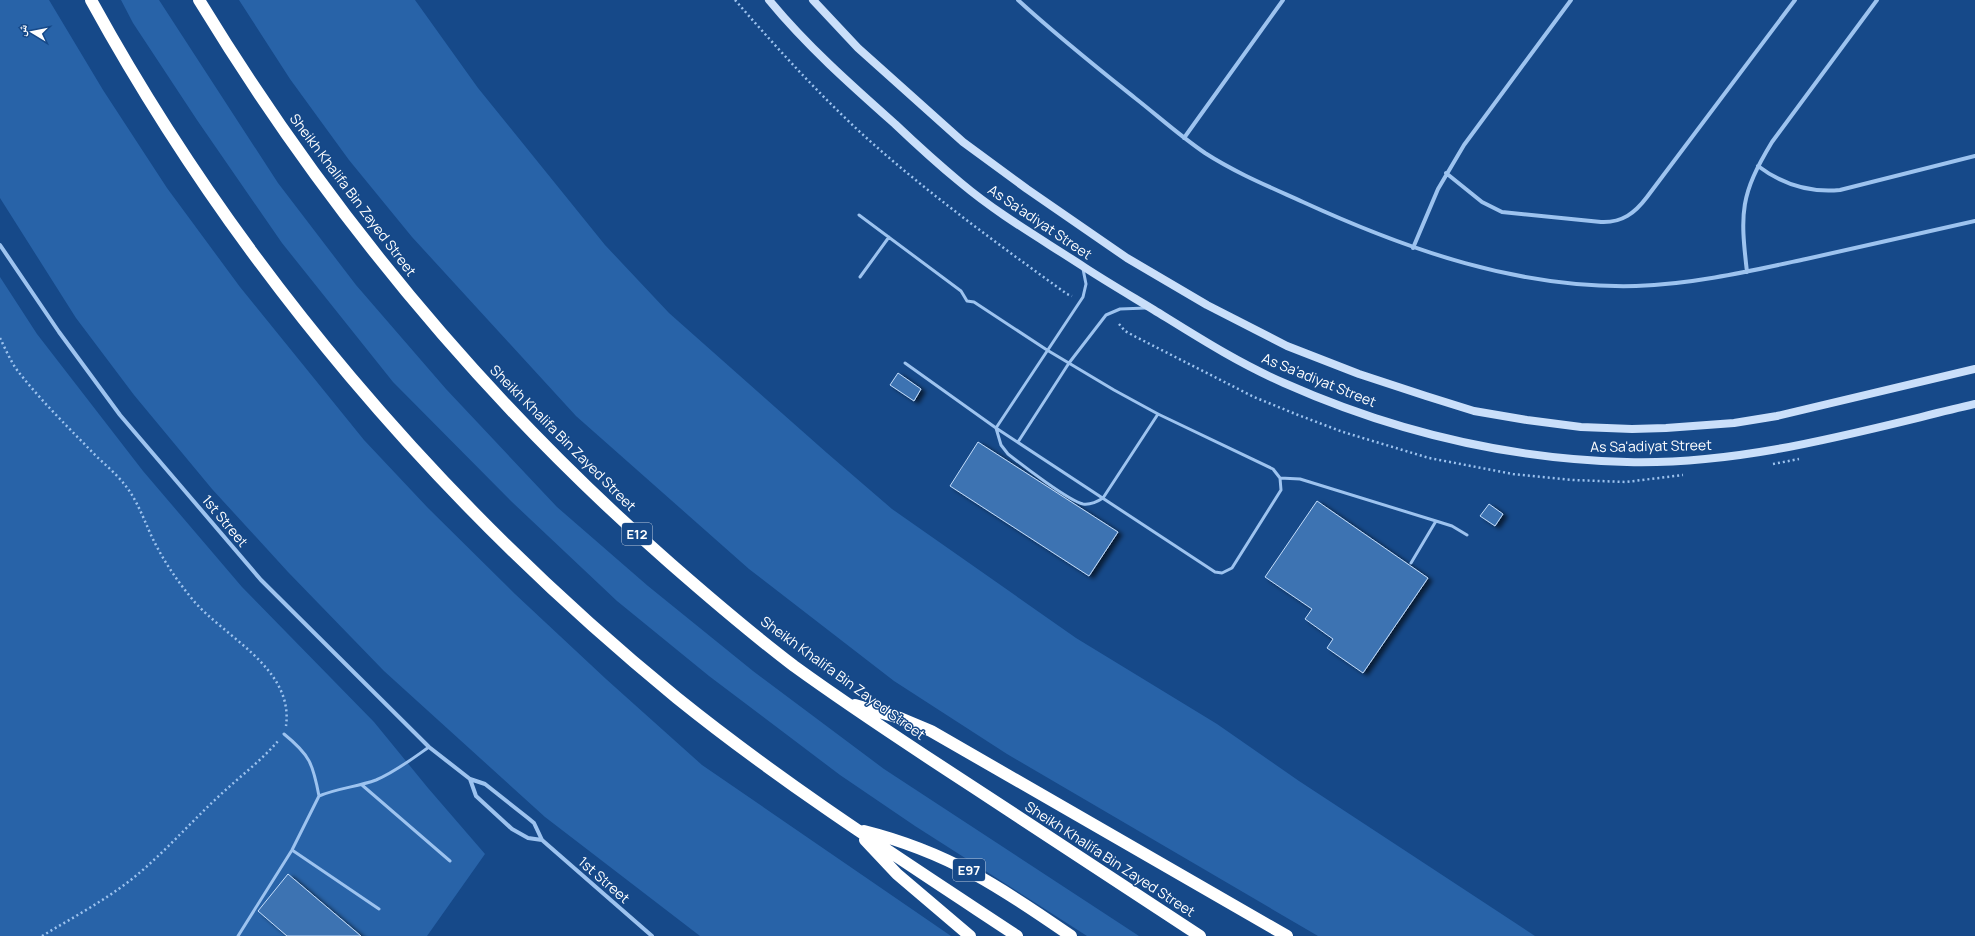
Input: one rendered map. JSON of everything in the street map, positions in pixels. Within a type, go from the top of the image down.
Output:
[{"type":"highway","points":[[92,0],[138,81],[179,145],[255,255],[339,363],[421,458],[507,546],[620,651],[680,700],[771,770],[855,829],[1017,936]]},
{"type":"highway","name":"Sheikh Khalifa Bin Zayed Street","points":[[199,0],[265,103],[361,234],[444,336],[496,394],[594,494],[642,539],[742,624],[794,665],[848,704],[1200,936]]},
{"type":"highway","points":[[848,704],[885,713],[931,731],[1287,936]]},
{"type":"highway","points":[[855,829],[897,874],[970,936]]},
{"type":"highway","name":"E97","points":[[855,829],[904,842],[958,864],[1015,897],[1071,936]]},
{"type":"street","name":"As Sa'adiyat Street","points":[[768,0],[850,85],[962,184],[1028,232],[1082,265],[1117,289],[1214,348],[1283,383],[1354,411],[1420,432],[1468,444],[1575,460],[1630,462],[1666,461],[1754,454],[1806,444],[1975,404]]},
{"type":"street","name":"As Sa'adiyat Street","points":[[813,0],[858,48],[963,142],[1027,189],[1127,258],[1207,304],[1287,346],[1359,374],[1426,396],[1474,411],[1542,422],[1581,427],[1632,429],[1666,428],[1734,423],[1777,416],[1975,369]]},
{"type":"street","points":[[1018,0],[1051,30],[1184,138],[1220,162],[1271,188],[1352,224],[1413,248],[1500,272],[1582,284],[1634,286],[1665,284],[1747,272],[1975,221]]},
{"type":"street","points":[[1184,138],[1283,0]]},
{"type":"street","points":[[1413,248],[1424,218],[1446,173],[1478,124],[1571,0]]},
{"type":"street","points":[[1446,173],[1482,202],[1502,212],[1513,215],[1609,223],[1625,218],[1634,212],[1647,197],[1795,0]]},
{"type":"street","points":[[1747,272],[1742,221],[1747,191],[1758,166],[1772,142],[1877,0]]},
{"type":"street","points":[[1758,166],[1769,175],[1789,184],[1811,190],[1825,191],[1840,190],[1975,156]]},
{"type":"street","name":"1st Street","points":[[0,245],[59,332],[120,415],[261,580],[429,747],[470,778],[485,784],[534,823],[542,840],[652,936]]},
{"type":"street","name":"1st Street","points":[[470,778],[476,796],[512,829],[528,838],[542,840]]},
{"type":"lane","points":[[859,215],[961,291],[967,301],[974,302],[1047,350],[1158,414],[1268,467],[1277,473],[1280,478],[1281,490],[1235,564],[1229,571],[1222,573],[1215,572],[996,428],[905,363]]},
{"type":"lane","points":[[860,277],[889,237]]},
{"type":"lane","points":[[1082,265],[1086,284],[1083,297],[996,428],[998,440],[1004,450],[1071,498],[1082,504],[1090,504],[1104,498],[1158,414]]},
{"type":"lane","points":[[1018,442],[1069,363],[1106,314],[1120,309],[1150,308]]},
{"type":"lane","points":[[1280,478],[1300,479],[1452,526],[1466,535]]},
{"type":"lane","points":[[1411,563],[1436,521]]},
{"type":"lane","points":[[244,936],[239,934],[292,850],[319,796],[315,774],[309,759],[300,747],[284,734]]},
{"type":"lane","points":[[319,796],[333,790],[362,785],[390,774],[429,747]]},
{"type":"lane","points":[[362,785],[450,861]]},
{"type":"lane","points":[[292,850],[379,909]]},
{"type":"path","points":[[736,0],[821,95],[886,156],[1010,253],[1067,294],[1075,296]]},
{"type":"path","points":[[1119,324],[1125,331],[1154,347],[1254,396],[1343,432],[1429,458],[1513,474],[1573,480],[1626,482],[1687,474]]},
{"type":"path","points":[[0,338],[19,374],[50,409],[125,485],[147,522],[160,552],[174,576],[194,601],[252,653],[269,671],[283,694],[287,724],[284,734],[268,752],[243,773],[177,839],[131,879],[85,911],[42,936]]},
{"type":"path","points":[[1770,464],[1801,459]]},
{"type":"shaded area","points":[[0,0],[49,0],[103,90],[167,188],[240,287],[364,440],[428,508],[515,594],[606,679],[702,765],[951,936],[700,936],[545,817],[384,671],[288,572],[212,489],[134,395],[76,318],[0,198]]},
{"type":"shaded area","points":[[121,0],[159,0],[278,183],[356,285],[446,389],[557,507],[648,586],[753,671],[884,769],[1139,936],[1087,936],[915,826],[840,775],[709,676],[617,601],[512,502],[393,382],[282,243],[197,120],[133,23]]},
{"type":"shaded area","points":[[239,0],[415,0],[478,88],[605,245],[669,313],[892,509],[1076,638],[1217,724],[1299,781],[1535,936],[1318,936],[1007,754],[894,681],[749,569],[576,416],[412,237],[349,160],[290,79]]},
{"type":"shaded area","points":[[0,277],[37,334],[143,471],[242,587],[374,722],[485,854],[427,936],[0,936]]},
{"type":"building","points":[[898,373],[921,389],[914,401],[890,385]]},
{"type":"building","points":[[978,442],[1118,532],[1089,576],[950,486]]},
{"type":"building","points":[[1317,501],[1428,578],[1363,673],[1327,648],[1333,639],[1305,619],[1312,609],[1265,577]]},
{"type":"building","points":[[1489,504],[1503,514],[1495,526],[1480,516]]},
{"type":"building","points":[[288,874],[361,936],[287,936],[258,911]]}]
